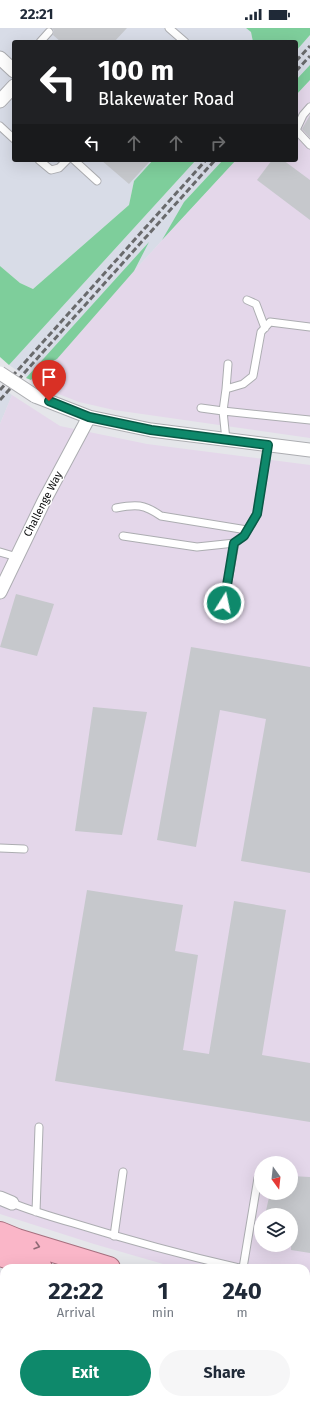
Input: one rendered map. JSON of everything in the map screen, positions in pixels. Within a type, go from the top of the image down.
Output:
[{"type":"highway","points":[[0,1233],[17,1240],[95,1264]]},
{"type":"highway","points":[[0,1255],[28,1264]]},
{"type":"street","points":[[0,58],[12,69]]},
{"type":"street","points":[[0,101],[12,88]]},
{"type":"street","points":[[0,373],[35,396],[89,417],[151,430],[310,450]]},
{"type":"street","name":"Challenge Way","points":[[0,592],[44,501],[89,417]]},
{"type":"lane","points":[[169,28],[183,40]]},
{"type":"lane","points":[[42,40],[49,32]]},
{"type":"lane","points":[[298,126],[303,115],[310,107]]},
{"type":"lane","points":[[0,126],[12,137]]},
{"type":"lane","points":[[298,132],[310,146]]},
{"type":"lane","points":[[41,162],[51,170],[59,168],[66,162]]},
{"type":"lane","points":[[76,162],[97,181]]},
{"type":"lane","points":[[247,300],[256,304],[265,328]]},
{"type":"lane","points":[[226,389],[243,384],[253,376],[261,332],[270,322],[310,327]]},
{"type":"lane","points":[[226,440],[223,411],[228,364]]},
{"type":"lane","points":[[201,408],[310,420]]},
{"type":"lane","points":[[123,536],[196,547],[234,543],[244,536],[257,514],[268,445]]},
{"type":"lane","points":[[116,508],[128,505],[141,505],[149,508],[161,516],[247,530]]},
{"type":"lane","points":[[224,603],[234,543]]},
{"type":"lane","points":[[0,552],[17,557]]},
{"type":"lane","points":[[0,848],[24,849]]},
{"type":"lane","points":[[36,1212],[39,1127]]},
{"type":"lane","points":[[114,1236],[123,1172]]},
{"type":"lane","points":[[6,1200],[36,1212],[114,1236],[222,1264]]},
{"type":"lane","points":[[243,1264],[254,1200]]},
{"type":"shaded area","points":[[0,28],[246,28],[251,32],[253,40],[12,40],[12,162],[151,162],[134,181],[129,205],[33,289],[20,283],[0,266]]},
{"type":"shaded area","points":[[310,35],[310,80],[298,93],[298,49]]},
{"type":"shaded area","points":[[310,80],[310,438],[114,410],[79,402],[56,393],[31,380],[45,365],[57,359],[134,271],[234,162],[298,162],[298,93]]},
{"type":"shaded area","points":[[194,162],[234,162],[134,271],[57,359],[45,365],[31,380],[9,365]]},
{"type":"shaded area","points":[[0,386],[12,395],[0,424]]},
{"type":"shaded area","points":[[12,395],[60,426],[147,444],[310,465],[310,1264],[163,1264],[0,1214],[0,424]]},
{"type":"green space","points":[[246,28],[310,28],[310,35],[298,49],[298,40],[253,40],[251,32]]},
{"type":"green space","points":[[310,65],[310,80],[298,93],[298,78]]},
{"type":"green space","points":[[151,162],[194,162],[9,365],[0,357],[0,266],[20,283],[33,289],[129,205],[134,181]]},
{"type":"green space","points":[[221,162],[234,162],[162,240],[184,202]]},
{"type":"green space","points":[[149,242],[134,271],[57,359],[45,365],[31,380],[26,378]]},
{"type":"building","points":[[52,28],[127,28],[116,40],[59,40],[53,35],[54,31]]},
{"type":"building","points":[[310,115],[310,138],[302,129]]},
{"type":"building","points":[[103,162],[149,162],[129,184]]},
{"type":"building","points":[[270,162],[286,162],[310,180],[310,220],[257,180]]},
{"type":"building","points":[[16,594],[54,604],[37,656],[0,647]]},
{"type":"building","points":[[191,647],[310,667],[310,873],[241,861],[266,719],[220,710],[196,847],[157,840]]},
{"type":"building","points":[[93,707],[147,712],[122,835],[75,831]]},
{"type":"building","points":[[87,890],[183,905],[175,951],[198,955],[183,1050],[209,1054],[234,901],[286,910],[262,1055],[310,1063],[310,1122],[55,1081]]},
{"type":"building","points":[[298,1176],[310,1177],[310,1253],[298,1251],[298,1208],[267,1208],[268,1200],[298,1200]]},
{"type":"railway","points":[[298,59],[310,46]]},
{"type":"railway","points":[[298,69],[310,56]]},
{"type":"railway","points":[[0,390],[204,162]]},
{"type":"railway","points":[[0,400],[213,162]]},
{"type":"route","points":[[49,401],[89,417],[151,430],[268,445],[257,514],[244,536],[234,543],[224,603]]}]
